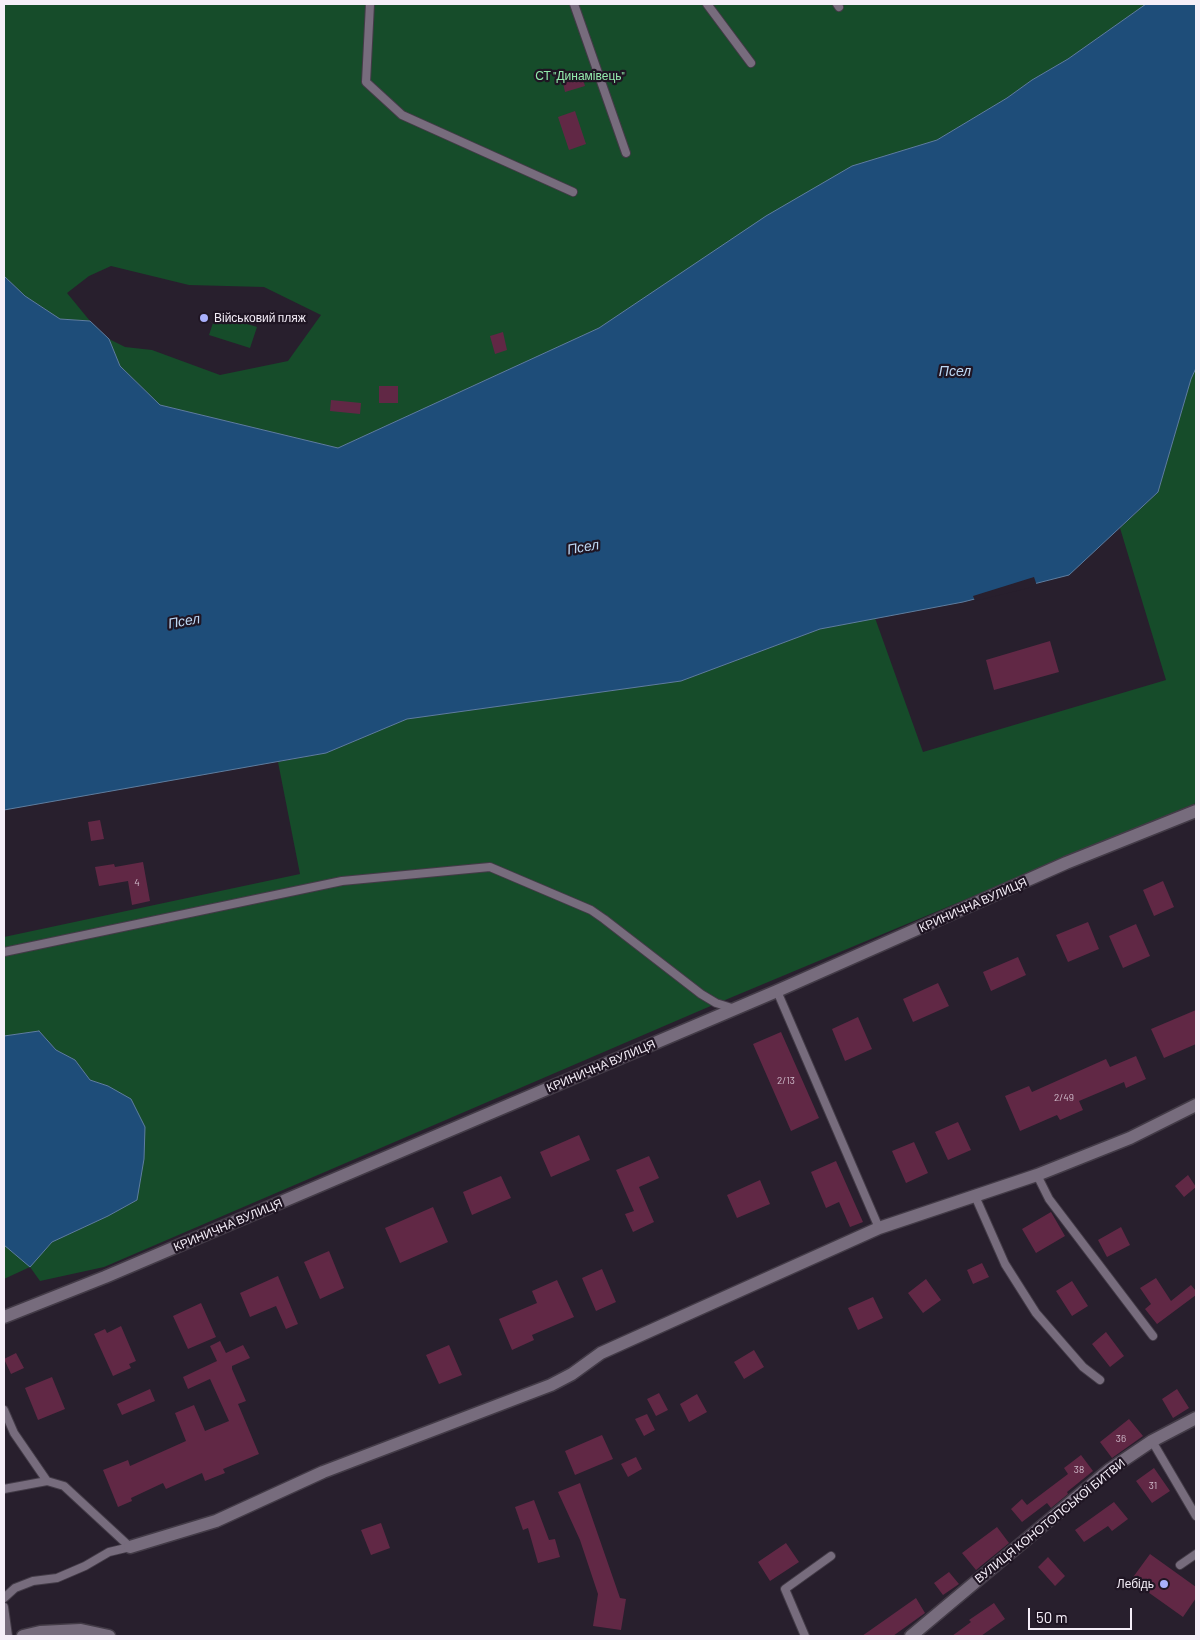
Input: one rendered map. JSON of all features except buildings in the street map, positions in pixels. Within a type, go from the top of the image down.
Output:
[{"type":"street","name":"КРИНИЧНА ВУЛИЦЯ","points":[[4,1316],[105,1277],[736,1009],[1066,864],[1196,811]]},
{"type":"street","points":[[130,1547],[216,1521],[323,1472],[551,1385],[572,1374],[601,1354],[879,1228],[1038,1175],[1130,1138],[1196,1105]]},
{"type":"street","name":"ВУЛИЦЯ КОНОТОПСЬКОЇ БИТВИ","points":[[911,1636],[1109,1470],[1152,1441],[1196,1418]]},
{"type":"street","points":[[23,1636],[40,1632],[81,1630],[108,1636]]},
{"type":"lane","points":[[370,4],[366,82],[402,115],[573,192]]},
{"type":"lane","points":[[574,4],[626,153]]},
{"type":"lane","points":[[707,4],[750,63]]},
{"type":"lane","points":[[4,952],[342,881],[490,867],[591,910],[604,918],[701,994],[716,1003],[736,1009]]},
{"type":"lane","points":[[777,991],[879,1228]]},
{"type":"lane","points":[[1038,1175],[1049,1199],[1153,1336]]},
{"type":"lane","points":[[975,1196],[1005,1264],[1036,1313],[1083,1367],[1100,1380]]},
{"type":"lane","points":[[4,1410],[14,1432],[47,1481]]},
{"type":"lane","points":[[1152,1441],[1196,1516]]},
{"type":"lane","points":[[4,1489],[47,1481],[64,1486],[130,1547]]},
{"type":"lane","points":[[4,1598],[15,1588],[33,1581],[57,1578],[85,1566],[109,1552],[130,1547]]},
{"type":"lane","points":[[1180,1565],[1196,1554]]},
{"type":"lane","points":[[805,1636],[785,1589],[831,1556]]},
{"type":"lane","points":[[4,1607],[8,1636]]},
{"type":"green space","name":"СТ \"Динамівець\"","points":[[4,4],[1146,4],[1068,59],[937,140],[852,166],[682,273],[599,328],[338,448],[160,405],[120,366],[109,339],[125,347],[152,350],[220,375],[288,361],[321,315],[264,287],[189,285],[111,266],[89,276],[67,293],[90,321],[60,319],[25,296],[4,276]]},
{"type":"green space","points":[[216,314],[257,327],[250,348],[209,335]]},
{"type":"green space","points":[[1196,368],[1196,803],[706,1008],[104,1267],[40,1281],[30,1267],[4,1279],[4,1245],[30,1266],[52,1242],[137,1200],[108,1086],[90,1080],[75,1060],[56,1050],[39,1031],[4,1036],[4,937],[300,874],[278,762],[326,753],[407,719],[681,681],[820,629],[875,618],[923,752],[1166,680],[1120,528],[1158,492],[1191,379]]},
{"type":"water","name":"Псел","points":[[1146,4],[1196,4],[1196,368],[1191,379],[1158,492],[1069,575],[963,602],[820,629],[681,681],[407,719],[326,753],[4,810],[4,276],[25,296],[60,319],[90,321],[109,339],[120,366],[160,405],[338,448],[599,328],[766,216],[852,166],[937,140],[1068,59]]},
{"type":"water","points":[[39,1031],[56,1050],[75,1060],[90,1080],[108,1086],[131,1099],[145,1127],[144,1159],[137,1200],[52,1242],[30,1267],[4,1245],[4,1036]]},
{"type":"pier","points":[[1034,577],[1037,586],[975,601],[973,596]]},
{"type":"place","name":"Військовий пляж","points":[[204,318]]},
{"type":"place","name":"Лебідь","points":[[1164,1584]]}]
